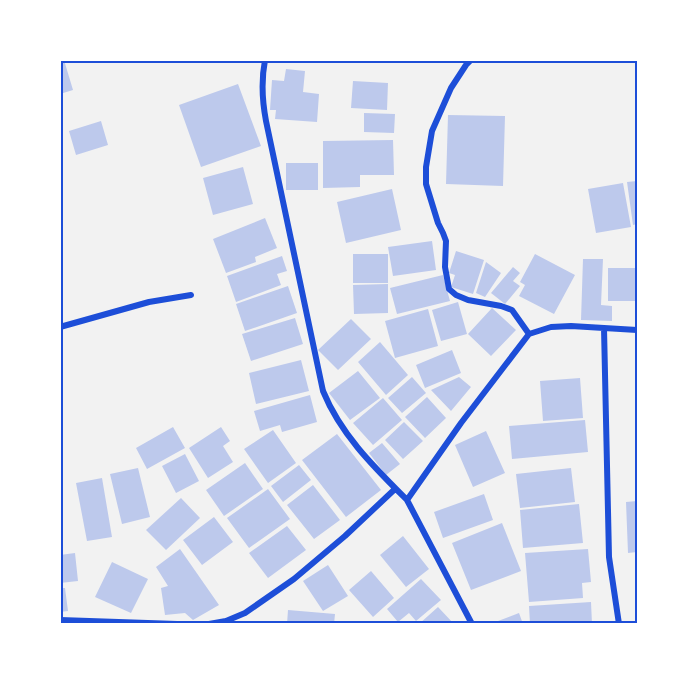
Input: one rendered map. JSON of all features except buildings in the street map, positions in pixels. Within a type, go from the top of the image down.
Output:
[{"type":"street","points":[[265,60],[262,75],[262,98],[266,121],[323,392],[332,412],[349,437],[370,463],[407,500],[471,624]]},
{"type":"street","points":[[471,60],[451,88],[432,131],[426,167],[426,184],[446,241],[445,267],[449,289],[456,296],[512,310],[529,333]]},
{"type":"street","points":[[60,327],[149,302],[191,295]]},
{"type":"street","points":[[407,500],[461,423],[529,333],[551,327],[571,326],[637,330]]},
{"type":"street","points":[[604,328],[609,557],[619,624]]},
{"type":"street","points":[[209,624],[225,621],[245,613],[294,579],[345,536],[395,489]]},
{"type":"street","points":[[60,620],[177,624]]}]
